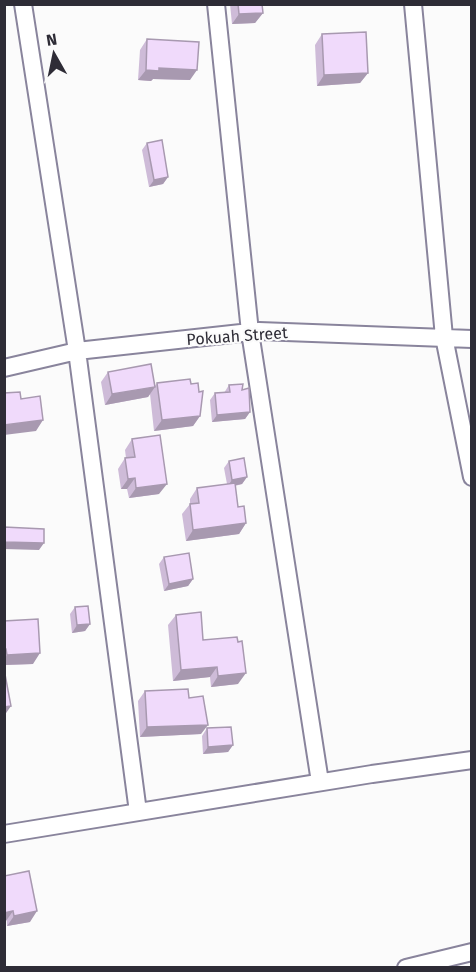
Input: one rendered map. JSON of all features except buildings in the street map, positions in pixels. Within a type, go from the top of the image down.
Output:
[{"type":"street","points":[[23,4],[77,351],[138,812]]},
{"type":"street","points":[[216,4],[250,332],[320,782]]},
{"type":"street","points":[[413,4],[444,337],[471,477]]},
{"type":"street","name":"Pokuah Street","points":[[4,368],[77,351],[250,332],[471,339]]},
{"type":"street","points":[[4,834],[320,782],[471,760]]},
{"type":"street","points":[[406,968],[471,952]]}]
